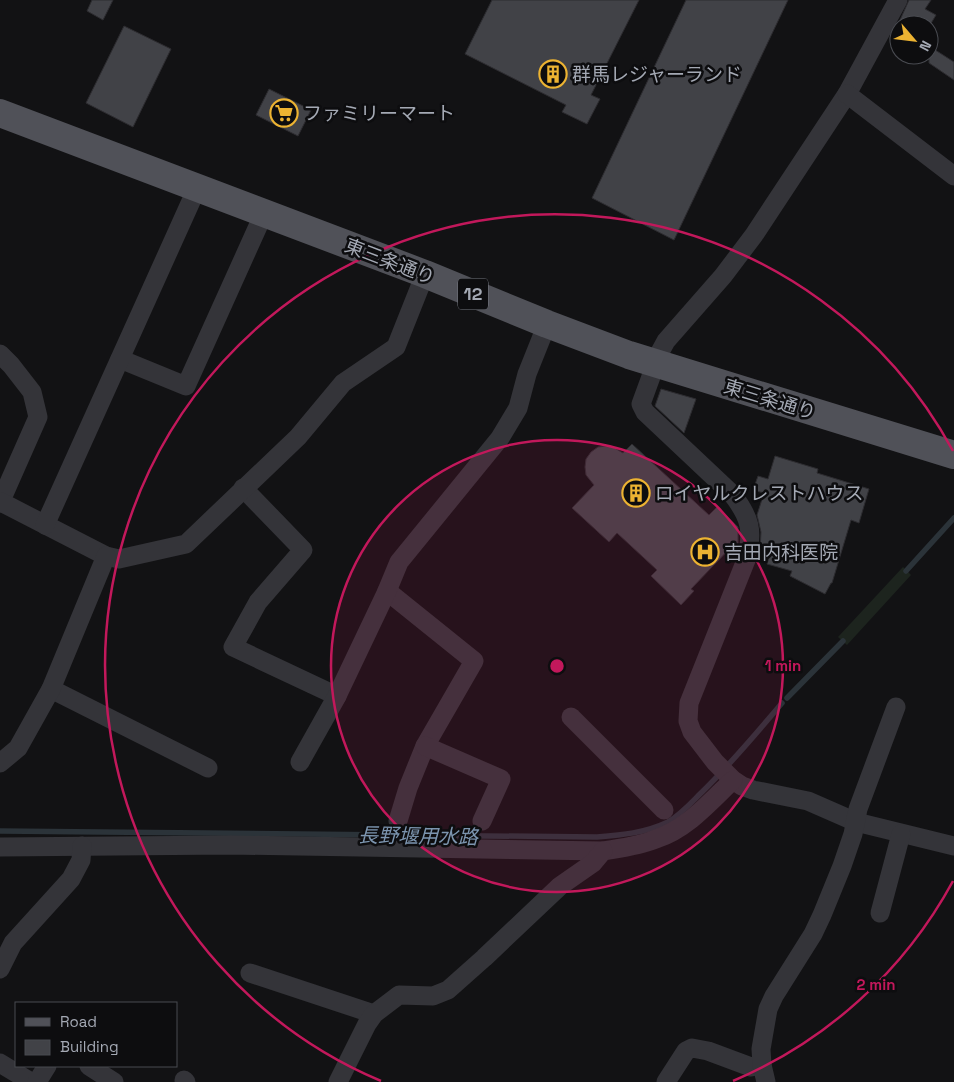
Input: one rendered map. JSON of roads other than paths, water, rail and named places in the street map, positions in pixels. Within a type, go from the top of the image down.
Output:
[{"type":"main road","name":"東三条通り","points":[[0,113],[424,274],[547,324],[656,364],[954,455]]},
{"type":"street","points":[[898,0],[847,94],[749,242],[723,276],[666,341],[641,404],[645,412],[732,494],[742,506],[751,529],[746,560],[689,703],[688,721],[692,732],[726,772],[753,790],[808,801],[856,822],[954,846]]},
{"type":"street","points":[[847,94],[954,176]]},
{"type":"street","points":[[45,525],[197,188]]},
{"type":"street","points":[[120,359],[186,386],[264,213]]},
{"type":"street","points":[[4,365],[32,392],[38,417],[1,502],[106,556],[119,559],[186,544],[298,437],[342,383],[396,346],[424,274]]},
{"type":"street","points":[[300,762],[337,696],[388,591],[399,562],[509,426],[518,408],[526,374],[547,324]]},
{"type":"street","points":[[243,488],[303,550],[258,602],[233,647],[337,696]]},
{"type":"street","points":[[0,763],[18,748],[51,689],[106,556]]},
{"type":"street","points":[[388,591],[474,660],[425,746],[408,788],[398,821]]},
{"type":"street","points":[[51,689],[208,768]]},
{"type":"street","points":[[764,1074],[763,1030],[768,1009],[774,996],[813,934],[822,915],[842,866],[856,822],[858,809],[896,707]]},
{"type":"street","points":[[571,717],[664,810]]},
{"type":"street","points":[[425,746],[501,779],[482,821]]},
{"type":"street","points":[[0,847],[231,845],[603,852],[642,844],[672,832],[699,813],[726,772]]},
{"type":"street","points":[[880,913],[901,834]]},
{"type":"street","points":[[0,969],[13,944],[71,878],[81,860],[82,846]]},
{"type":"street","points":[[338,1082],[367,1024],[374,1014],[399,995],[433,996],[448,990],[560,886],[594,862],[603,852]]},
{"type":"street","points":[[250,973],[374,1014]]},
{"type":"street","points":[[666,1082],[686,1051],[692,1048],[708,1051],[750,1066],[764,1074]]},
{"type":"street","points":[[0,1063],[31,1082]]},
{"type":"street","points":[[36,1082],[46,1067]]},
{"type":"street","points":[[91,1067],[114,1082]]},
{"type":"waterway","name":"長野堰用水路","points":[[906,571],[954,518]]},
{"type":"waterway","name":"長野堰用水路","points":[[787,698],[843,641]]},
{"type":"waterway","name":"長野堰用水路","points":[[0,831],[597,837],[633,833],[659,826],[681,813],[732,761],[782,703]]},
{"type":"place","name":"群馬レジャーランド","points":[[553,74]]},
{"type":"place","name":"ファミリーマート","points":[[284,113]]},
{"type":"place","name":"ロイヤルクレストハウス","points":[[636,493]]},
{"type":"place","name":"吉田内科医院","points":[[705,552]]}]
